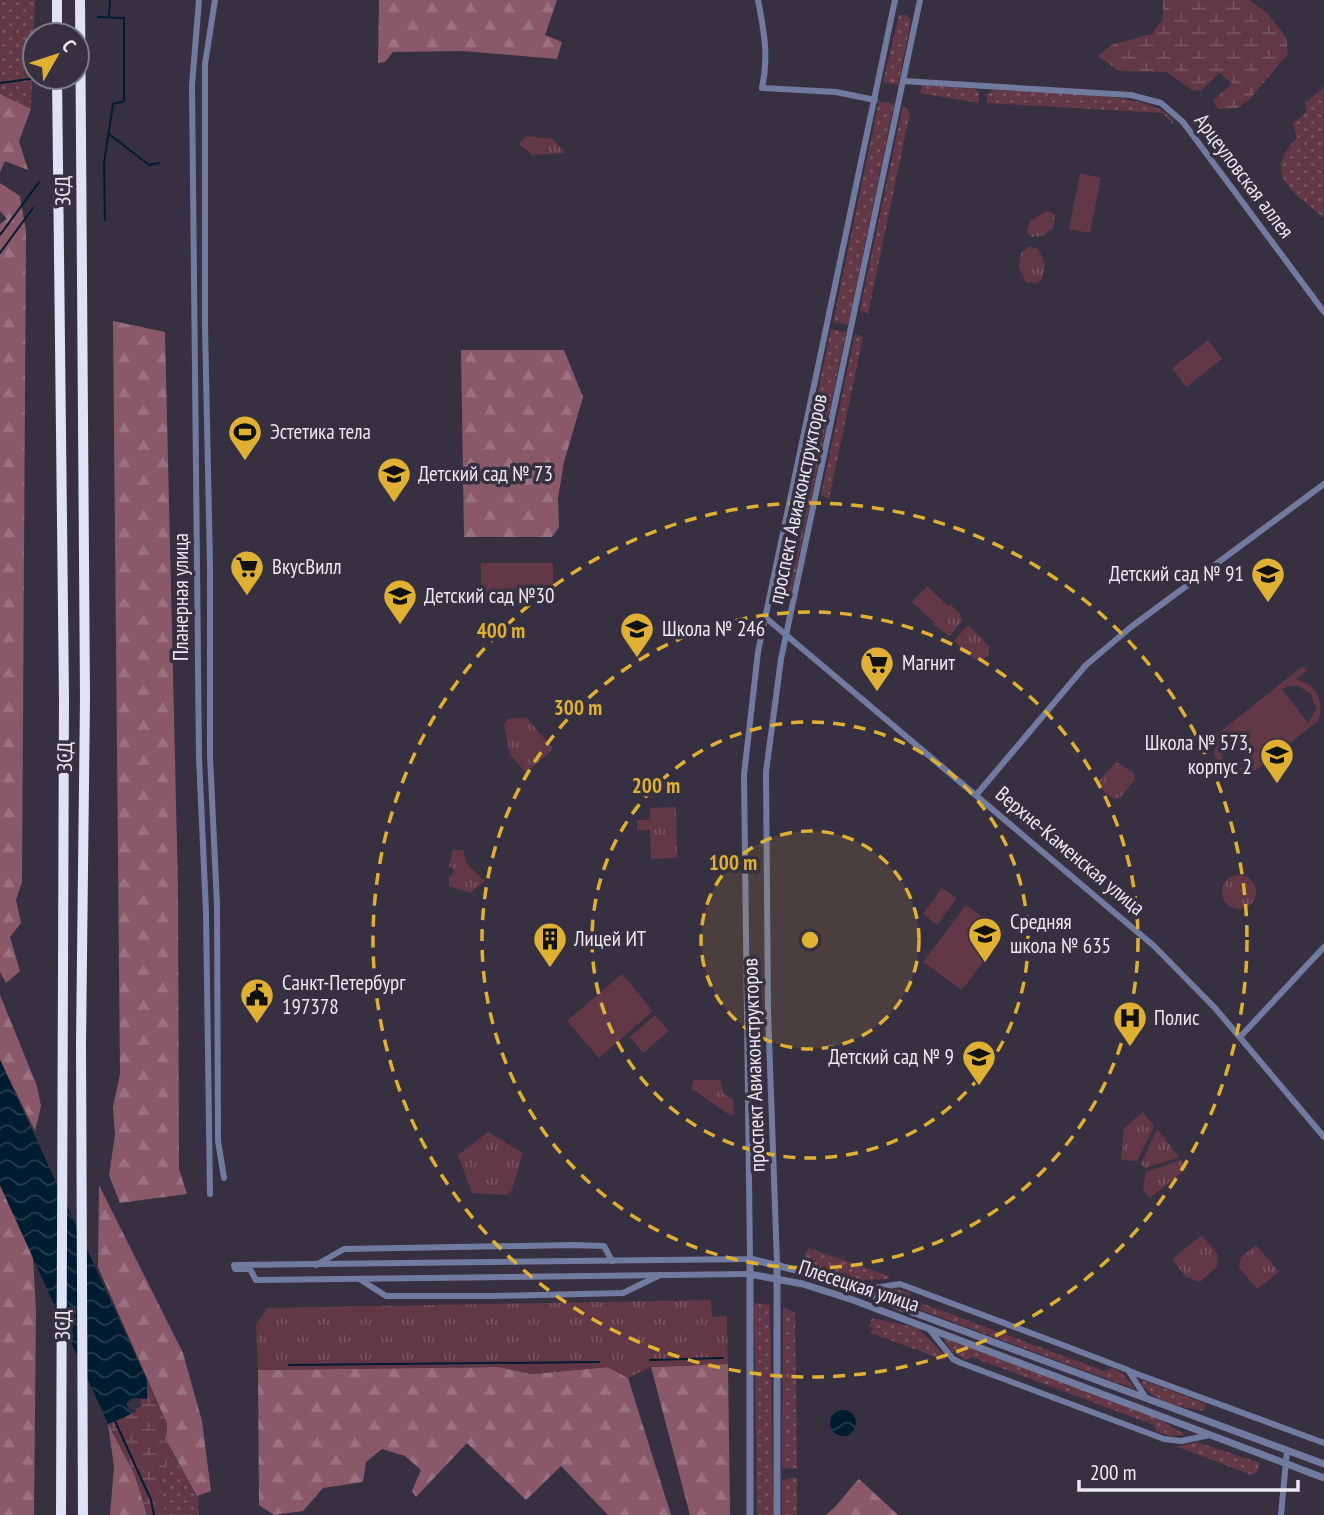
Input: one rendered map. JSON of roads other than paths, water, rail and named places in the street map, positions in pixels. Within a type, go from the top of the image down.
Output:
[{"type":"highway","points":[[57,0],[57,21]]},
{"type":"highway","name":"ЗСД","points":[[80,0],[85,670],[81,1044],[83,1515]]},
{"type":"highway","name":"ЗСД","points":[[57,91],[64,698],[61,1515]]},
{"type":"street","name":"Планерная улица","points":[[198,0],[192,60],[192,138],[199,757],[206,912],[210,1194]]},
{"type":"street","name":"Планерная улица","points":[[215,0],[205,64],[205,326],[210,757],[218,904],[218,1141],[224,1178]]},
{"type":"street","points":[[758,0],[767,39],[762,88],[836,92],[874,100]]},
{"type":"street","name":"проспект Авиаконструкторов","points":[[750,1515],[744,775],[750,707],[766,618],[895,0]]},
{"type":"street","name":"проспект Авиаконструкторов","points":[[777,1515],[778,1279],[768,1010],[766,772],[787,636],[920,0]]},
{"type":"street","name":"Арцеуловская аллея","points":[[903,81],[1130,95],[1161,103],[1184,122],[1324,313]]},
{"type":"street","points":[[976,794],[1086,665],[1122,634],[1324,484]]},
{"type":"street","name":"Верхне-Каменская улица","points":[[766,618],[1154,946],[1240,1037],[1324,1137]]},
{"type":"street","points":[[1240,1037],[1324,947]]},
{"type":"street","points":[[316,1265],[344,1250],[573,1245],[604,1246],[612,1261]]},
{"type":"street","name":"Плесецкая улица","points":[[1324,1464],[904,1309],[861,1290],[777,1263],[750,1259],[235,1267],[250,1269],[256,1280],[749,1274],[778,1279],[812,1286],[928,1327],[1324,1478]]},
{"type":"street","points":[[359,1279],[386,1296],[493,1296],[623,1293],[660,1275]]},
{"type":"street","points":[[861,1290],[900,1284],[1324,1443]]},
{"type":"street","points":[[928,1327],[953,1359],[961,1363],[1164,1438],[1181,1441],[1211,1435]]},
{"type":"street","points":[[1128,1370],[1147,1400]]},
{"type":"street","points":[[1281,1515],[1287,1451]]},
{"type":"water","points":[[0,1060],[147,1380],[147,1399],[133,1398],[126,1403],[129,1410],[137,1411],[108,1424],[0,1185]]},
{"type":"water","points":[[843,1410],[852,1414],[856,1423],[852,1432],[843,1436],[834,1432],[830,1423],[834,1414]]},
{"type":"waterway","points":[[109,16],[110,0]]},
{"type":"waterway","points":[[98,17],[124,18],[124,101],[113,104],[104,163],[105,220]]},
{"type":"waterway","points":[[0,83],[21,80]]},
{"type":"waterway","points":[[109,134],[149,165],[159,163]]},
{"type":"waterway","points":[[0,235],[39,182]]},
{"type":"waterway","points":[[0,253],[33,208]]},
{"type":"waterway","points":[[650,1360],[723,1358]]},
{"type":"waterway","points":[[289,1365],[599,1362]]},
{"type":"waterway","points":[[115,1421],[151,1500],[154,1515]]},
{"type":"place","name":"Эстетика тела","points":[[245,462]]},
{"type":"place","name":"Детский сад № 73","points":[[394,504]]},
{"type":"place","name":"ВкусВилл","points":[[247,597]]},
{"type":"place","name":"Детский сад № 91","points":[[1268,604]]},
{"type":"place","name":"Детский сад №30","points":[[400,626]]},
{"type":"place","name":"Школа № 246","points":[[637,659]]},
{"type":"place","name":"Магнит","points":[[877,693]]},
{"type":"place","name":"Школа № 573, корпус 2","points":[[1277,785]]},
{"type":"place","name":"Средняя школа № 635","points":[[985,964]]},
{"type":"place","name":"Лицей ИТ","points":[[550,969]]},
{"type":"place","name":"Санкт-Петербург 197378","points":[[257,1025]]},
{"type":"place","name":"Полис","points":[[1130,1048]]},
{"type":"place","name":"Детский сад № 9","points":[[979,1087]]}]
